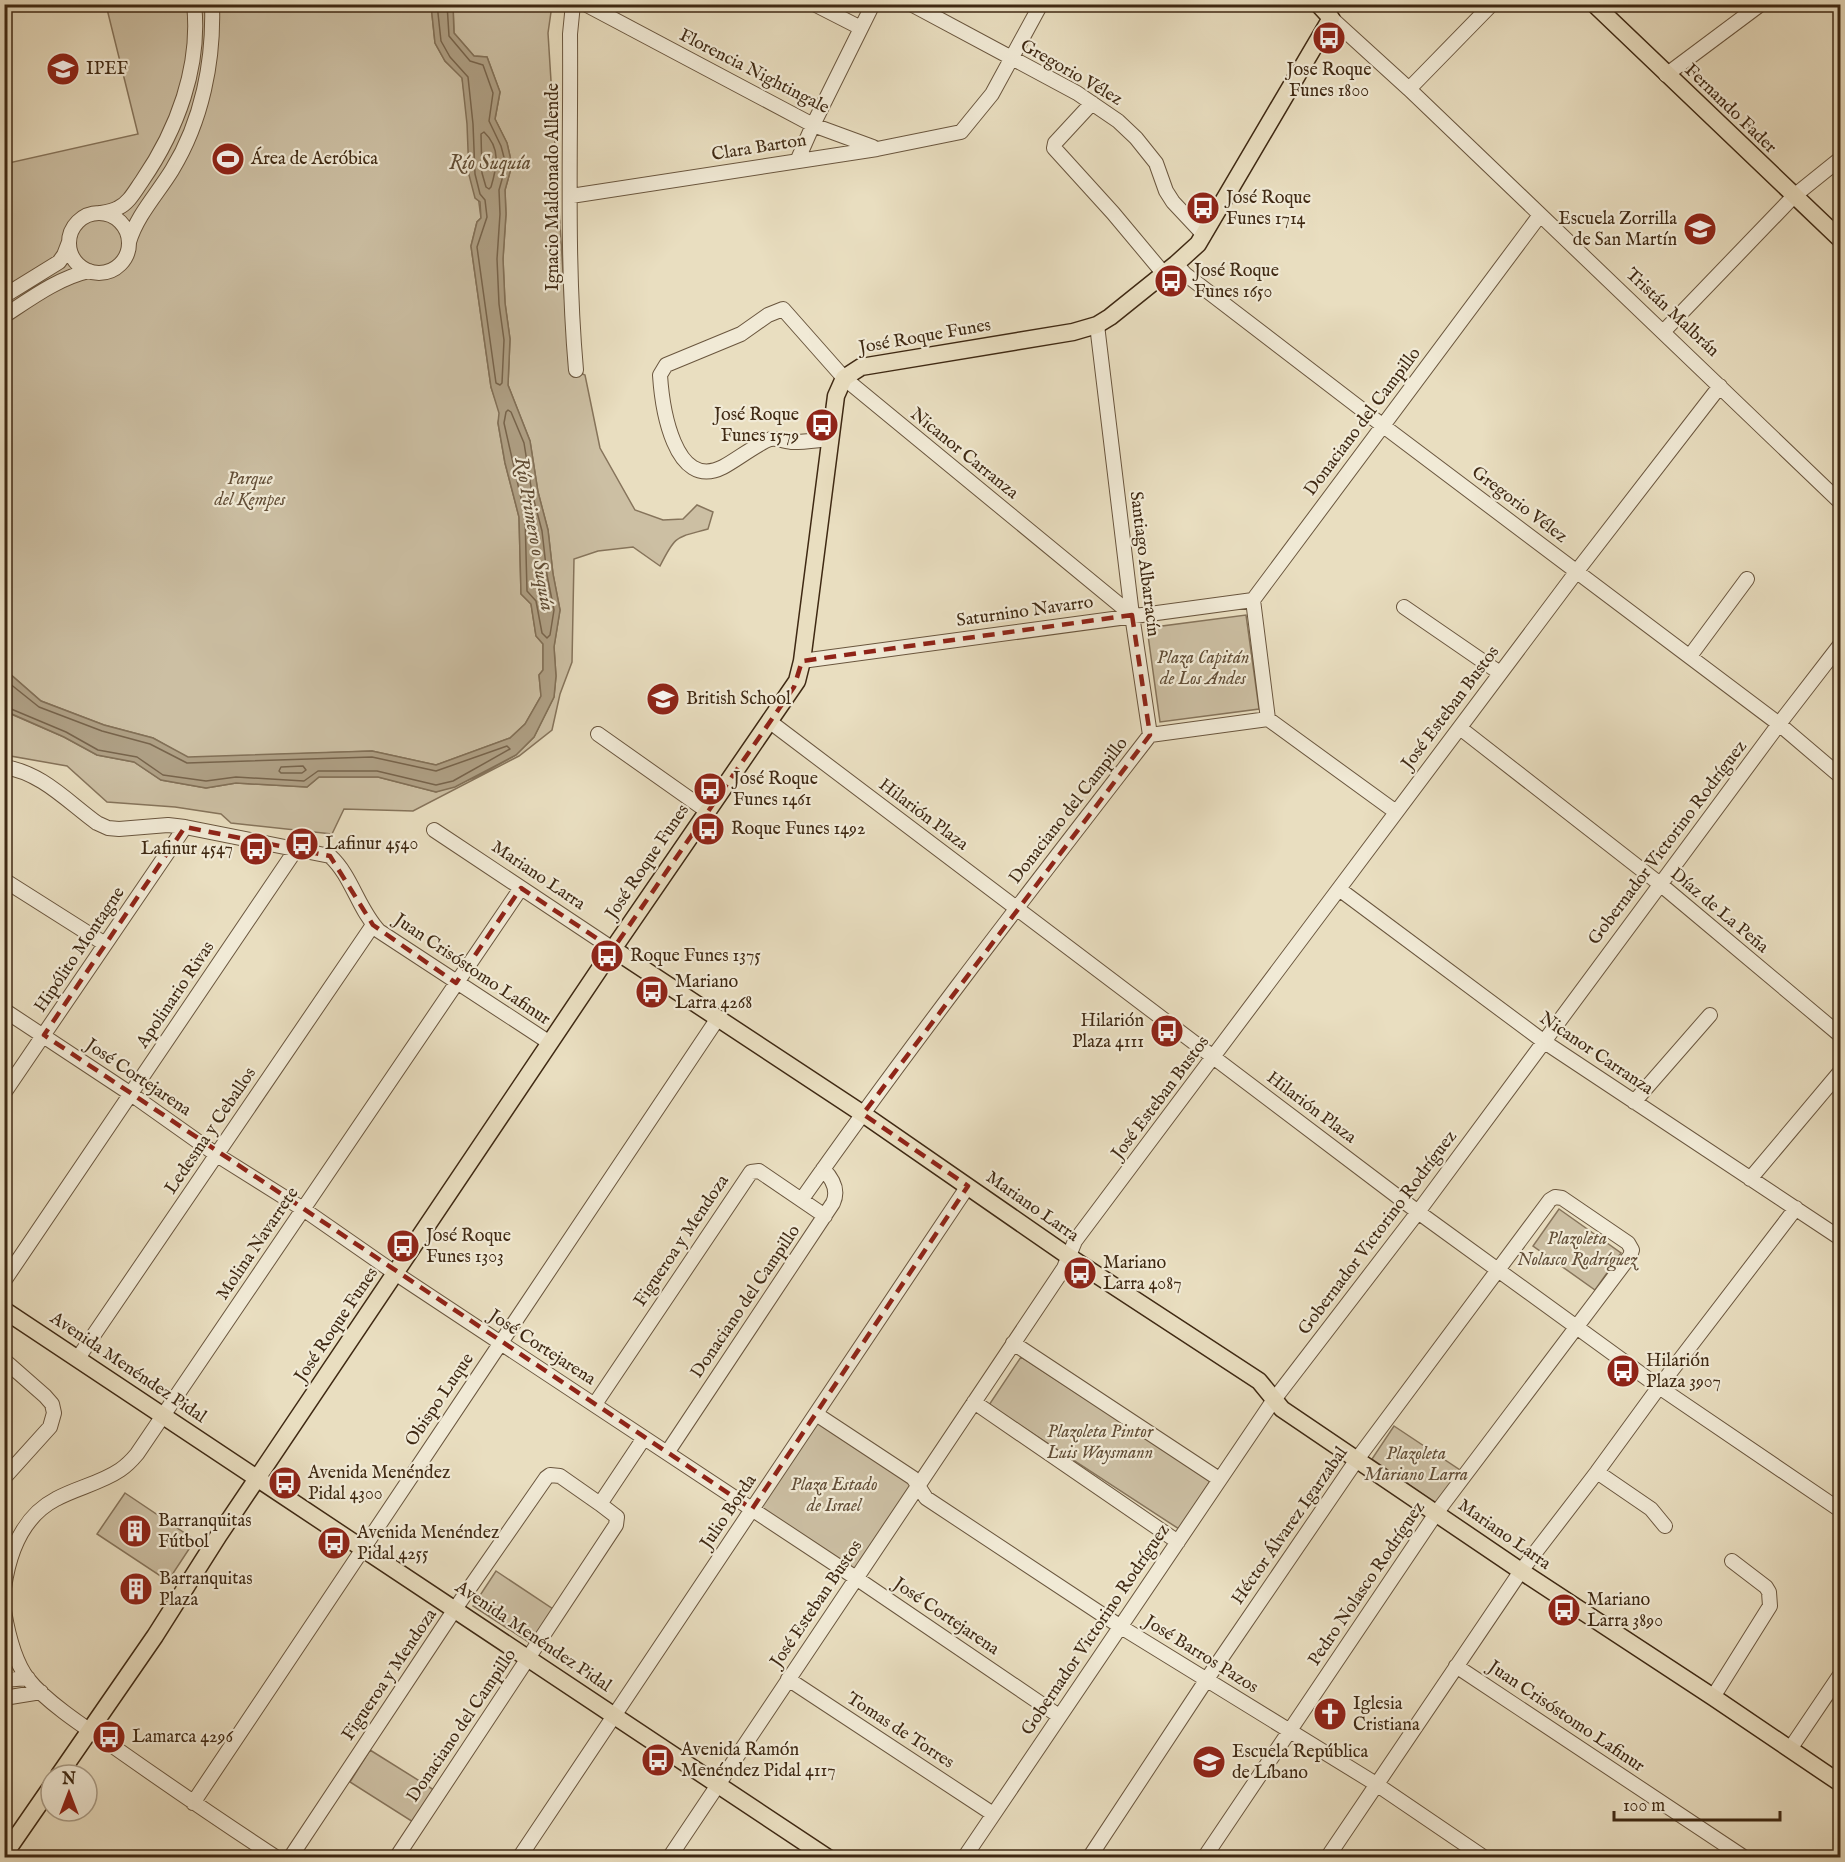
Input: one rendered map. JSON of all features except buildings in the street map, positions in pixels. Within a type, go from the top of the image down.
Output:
[{"type":"main road","name":"Tristán Malbrán","points":[[1318,4],[1331,18]]},
{"type":"main road","name":"Fernando Fader","points":[[1594,4],[1840,239]]},
{"type":"main road","name":"José Roque Funes","points":[[67,1763],[613,949],[797,681],[802,661],[830,439],[837,396],[844,378],[853,370],[872,364],[1073,332],[1097,326],[1193,250],[1331,18]]},
{"type":"main road","name":"Mariano Larra","points":[[613,949],[863,1114],[1068,1256],[1258,1381],[1282,1409],[1840,1783]]},
{"type":"main road","name":"Avenida Menéndez Pidal","points":[[4,1310],[828,1857]]},
{"type":"main road","points":[[4,1855],[39,1804]]},
{"type":"street","points":[[4,296],[59,262],[76,224],[91,214],[118,208],[127,201],[152,165],[181,105],[193,62],[194,4]]},
{"type":"street","points":[[129,242],[140,218],[174,167],[195,120],[208,68],[213,27],[212,4]]},
{"type":"street","name":"Ignacio Maldonado Allende","points":[[573,4],[570,34],[571,309],[576,370]]},
{"type":"street","name":"Florencia Nightingale","points":[[585,4],[813,125],[877,149]]},
{"type":"street","points":[[814,4],[861,28]]},
{"type":"street","points":[[798,159],[873,4]]},
{"type":"street","name":"Gregorio Vélez","points":[[911,4],[1092,103],[1118,121],[1136,138],[1156,163],[1166,191],[1173,202],[1204,235]]},
{"type":"street","points":[[1012,59],[1041,4]]},
{"type":"street","points":[[1409,89],[1492,4]]},
{"type":"street","points":[[1666,75],[1761,4]]},
{"type":"street","name":"Tristán Malbrán","points":[[1331,18],[1409,89],[1840,502]]},
{"type":"street","name":"Clara Barton","points":[[571,196],[798,159],[877,149],[962,132],[993,94],[1012,59]]},
{"type":"street","name":"Gregorio Vélez","points":[[1092,103],[1055,143],[1054,148],[1113,213],[1170,269],[1185,274],[1690,656],[1779,724],[1840,776]]},
{"type":"street","points":[[1663,332],[1794,196],[1840,159]]},
{"type":"street","points":[[69,240],[70,250],[80,266],[98,273],[117,267],[124,260],[128,251],[128,233],[117,219],[100,213]]},
{"type":"street","name":"Donaciano del Campillo","points":[[1253,600],[1540,215]]},
{"type":"street","points":[[4,316],[48,289],[89,271]]},
{"type":"street","name":"Nicanor Carranza","points":[[830,439],[796,442],[772,439],[721,468],[705,472],[693,467],[672,441],[661,383],[662,370],[666,365],[748,331],[768,315],[783,309],[844,378],[1132,615]]},
{"type":"street","name":"Santiago Albarracín","points":[[1097,326],[1132,615],[1150,735]]},
{"type":"street","name":"José Esteban Bustos","points":[[669,1857],[1064,1268],[1075,1241],[1500,673],[1720,386]]},
{"type":"street","points":[[1690,656],[1747,579]]},
{"type":"street","points":[[1253,600],[1268,719],[1396,812]]},
{"type":"street","name":"Saturnino Navarro","points":[[802,661],[1253,600]]},
{"type":"street","points":[[1404,607],[1500,673]]},
{"type":"street","name":"Gobernador Victorino Rodríguez","points":[[964,1857],[1273,1401],[1418,1212],[1543,1041],[1840,645]]},
{"type":"street","name":"Donaciano del Campillo","points":[[802,1199],[1016,909],[1150,735],[1268,719]]},
{"type":"street","name":"Hilarión Plaza","points":[[769,721],[1498,1271],[1659,1387],[1840,1510]]},
{"type":"street","name":"Díaz de La Peña","points":[[1460,728],[1660,885],[1840,1035]]},
{"type":"street","points":[[598,734],[707,811]]},
{"type":"street","name":"Juan Crisóstomo Lafinur","points":[[5,767],[21,770],[37,777],[97,823],[108,828],[168,825],[185,827],[330,856],[336,861],[373,925],[456,983],[550,1043]]},
{"type":"street","name":"Hipólito Montagne","points":[[4,1094],[185,827]]},
{"type":"street","name":"Mariano Larra","points":[[434,830],[613,949]]},
{"type":"street","name":"Apolinario Rivas","points":[[4,1281],[297,848]]},
{"type":"street","points":[[4,880],[105,944]]},
{"type":"street","name":"Molina Navarrete","points":[[4,1588],[15,1543],[28,1522],[54,1499],[120,1470],[137,1454],[521,888]]},
{"type":"street","name":"Nicanor Carranza","points":[[1339,889],[1543,1041],[1840,1238]]},
{"type":"street","name":"Ledesma y Ceballos","points":[[78,1358],[373,925]]},
{"type":"street","name":"José Cortejarena","points":[[4,1010],[131,1094],[217,1155],[303,1209],[395,1273],[856,1578],[1059,1716]]},
{"type":"street","points":[[1634,1102],[1710,1015]]},
{"type":"street","name":"Obispo Luque","points":[[193,1803],[718,1018]]},
{"type":"street","points":[[1750,1179],[1840,1072]]},
{"type":"street","name":"Donaciano del Campillo","points":[[667,1453],[833,1203],[836,1192],[830,1176],[824,1169]]},
{"type":"street","name":"Figueroa y Mendoza","points":[[595,1404],[751,1172],[759,1171],[825,1215]]},
{"type":"street","name":"Julio Borda","points":[[519,1857],[968,1186]]},
{"type":"street","name":"Héctor Álvarez Igarzabal","points":[[1089,1857],[1358,1458],[1550,1200],[1555,1197],[1562,1198],[1628,1243],[1632,1250]]},
{"type":"street","points":[[1327,1857],[1521,1571],[1796,1208]]},
{"type":"street","name":"Pedro Nolasco Rodríguez","points":[[1204,1857],[1437,1512],[1630,1256],[1632,1250]]},
{"type":"street","points":[[1013,1343],[1219,1479]]},
{"type":"street","points":[[4,1360],[45,1396],[52,1404],[54,1413],[50,1427],[4,1478]]},
{"type":"street","points":[[974,1402],[1178,1542]]},
{"type":"street","name":"José Barros Pazos","points":[[816,1414],[913,1478],[926,1498],[1121,1627],[1376,1784],[1485,1857]]},
{"type":"street","points":[[600,1504],[644,1438]]},
{"type":"street","points":[[1597,1472],[1650,1509],[1665,1526]]},
{"type":"street","name":"Figueroa y Mendoza","points":[[290,1857],[455,1609],[546,1478],[550,1475],[560,1476],[600,1504]]},
{"type":"street","name":"Donaciano del Campillo","points":[[396,1857],[616,1525],[617,1517],[600,1504]]},
{"type":"street","points":[[1713,1697],[1770,1606],[1769,1592],[1766,1587],[1732,1561]]},
{"type":"street","points":[[4,1611],[18,1661],[28,1678],[41,1692],[193,1803],[277,1857]]},
{"type":"street","name":"Juan Crisóstomo Lafinur","points":[[1456,1666],[1745,1857]]},
{"type":"street","points":[[1790,1749],[1840,1675]]},
{"type":"street","points":[[4,1680],[28,1678]]},
{"type":"street","name":"Tomas de Torres","points":[[788,1679],[993,1814]]},
{"type":"street","points":[[4,1698],[41,1692]]},
{"type":"highlighted area","points":[[1132,615],[1150,735],[863,1114],[968,1186],[752,1509],[44,1035],[185,827],[330,856],[373,925],[456,983],[521,888],[613,949],[794,687],[802,661]]},
{"type":"green space","name":"Parque del Kempes","points":[[106,5],[431,5],[435,43],[445,61],[462,77],[481,218],[477,222],[471,246],[491,387],[500,413],[498,423],[505,463],[519,517],[521,594],[531,604],[536,636],[543,644],[543,670],[539,675],[541,696],[525,724],[510,738],[436,765],[372,751],[188,758],[153,738],[104,725],[41,701],[10,674],[5,673],[4,164],[138,134]]},
{"type":"green space","points":[[453,5],[552,5],[548,33],[569,368],[585,375],[600,448],[635,510],[663,520],[683,519],[697,505],[713,512],[708,529],[678,539],[660,566],[633,547],[598,551],[574,559],[572,662],[560,694],[552,730],[519,756],[413,811],[344,809],[332,834],[231,823],[221,814],[175,807],[107,802],[67,766],[5,755],[4,711],[64,737],[97,755],[134,762],[161,780],[206,788],[236,783],[307,787],[319,777],[378,777],[436,792],[476,777],[516,755],[534,737],[554,697],[556,676],[554,647],[560,610],[548,530],[538,492],[530,441],[508,385],[510,339],[505,303],[503,259],[505,190],[512,165],[507,143],[495,119],[500,92],[487,57],[474,56],[454,33]]},
{"type":"green space","name":"Plaza Capitán de Los Andes","points":[[1246,615],[1259,709],[1160,722],[1147,628]]},
{"type":"green space","name":"Plazoleta Nolasco Rodríguez","points":[[1559,1209],[1621,1253],[1595,1290],[1533,1246]]},
{"type":"green space","name":"Plazoleta Pintor Luis Waysmann","points":[[1021,1357],[1211,1480],[1179,1529],[989,1405]]},
{"type":"green space","name":"Plaza Estado de Israel","points":[[816,1414],[918,1486],[856,1578],[752,1509]]},
{"type":"green space","name":"Plazoleta Mariano Larra","points":[[1394,1426],[1460,1470],[1437,1504],[1372,1459]]},
{"type":"green space","name":"Barranquitas Fútbol","points":[[125,1493],[195,1540],[168,1581],[97,1534]]},
{"type":"green space","points":[[496,1571],[553,1609],[530,1643],[473,1606]]},
{"type":"green space","points":[[370,1750],[434,1790],[413,1822],[350,1782]]},
{"type":"water","name":"Río Suquía","points":[[431,5],[453,5],[454,33],[474,56],[487,57],[500,92],[495,119],[507,143],[512,165],[505,190],[503,259],[505,303],[510,339],[508,385],[530,441],[538,492],[548,530],[560,610],[554,647],[556,676],[554,697],[534,737],[516,755],[455,787],[436,792],[378,777],[319,777],[307,787],[236,783],[206,788],[161,780],[134,762],[97,755],[64,737],[5,711],[5,673],[10,674],[41,701],[104,725],[153,738],[188,757],[372,751],[436,765],[510,738],[525,724],[541,696],[539,675],[543,670],[543,644],[536,636],[531,604],[521,594],[519,517],[505,463],[498,423],[499,413],[491,387],[471,246],[477,222],[481,218],[480,202],[475,198],[469,175],[462,78],[445,61],[435,43]]},
{"type":"place","name":"Jose Roque Funes 1800","points":[[1329,38]]},
{"type":"place","name":"IPEF","points":[[63,69]]},
{"type":"place","name":"Área de Aeróbica","points":[[228,159]]},
{"type":"place","name":"José Roque Funes 1714","points":[[1203,208]]},
{"type":"place","name":"Escuela Zorrilla de San Martín","points":[[1700,229]]},
{"type":"place","name":"José Roque Funes 1650","points":[[1171,281]]},
{"type":"place","name":"José Roque Funes 1579","points":[[822,425]]},
{"type":"place","name":"British School","points":[[663,699]]},
{"type":"place","name":"José Roque Funes 1461","points":[[710,789]]},
{"type":"place","name":"Roque Funes 1492","points":[[708,829]]},
{"type":"place","name":"Lafinur 4540","points":[[302,844]]},
{"type":"place","name":"Lafinur 4547","points":[[256,849]]},
{"type":"place","name":"Roque Funes 1375","points":[[607,956]]},
{"type":"place","name":"Mariano Larra 4268","points":[[652,992]]},
{"type":"place","name":"Hilarión Plaza 4111","points":[[1167,1031]]},
{"type":"place","name":"José Roque Funes 1303","points":[[403,1246]]},
{"type":"place","name":"Mariano Larra 4087","points":[[1080,1273]]},
{"type":"place","name":"Hilarión Plaza 3907","points":[[1623,1371]]},
{"type":"place","name":"Avenida Menéndez Pidal 4300","points":[[285,1483]]},
{"type":"place","name":"Barranquitas Fútbol","points":[[135,1531]]},
{"type":"place","name":"Avenida Menéndez Pidal 4255","points":[[334,1543]]},
{"type":"place","name":"Barranquitas Plaza","points":[[136,1589]]},
{"type":"place","name":"Mariano Larra 3890","points":[[1564,1610]]},
{"type":"place","name":"Iglesia Cristiana","points":[[1330,1714]]},
{"type":"place","name":"Lamarca 4296","points":[[109,1737]]},
{"type":"place","name":"Avenida Ramón Menéndez Pidal 4117","points":[[658,1760]]},
{"type":"place","name":"Escuela República de Líbano","points":[[1209,1762]]},
{"type":"water label","name":"Río Primero o Suquía","points":[[534,534]]}]
